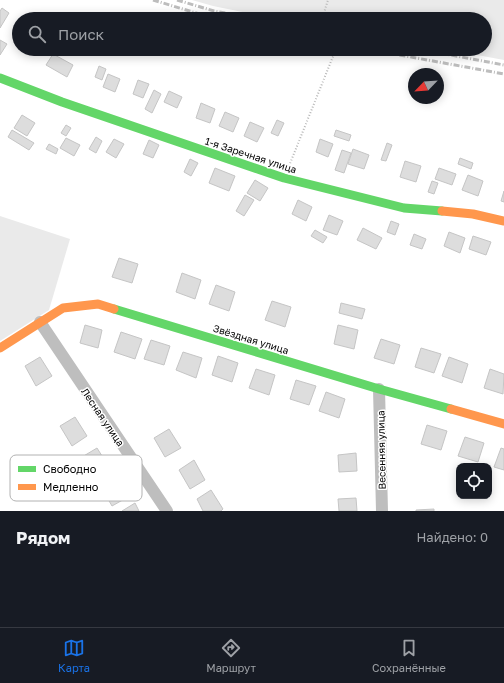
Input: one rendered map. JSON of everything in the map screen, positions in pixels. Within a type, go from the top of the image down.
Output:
[{"type":"street","name":"1-я Заречная улица","points":[[0,78],[62,102],[284,178],[404,208],[473,214],[504,221]]},
{"type":"street","name":"Звёздная улица","points":[[0,348],[62,308],[98,304],[380,389],[504,424]]},
{"type":"street","name":"Лесная улица","points":[[40,322],[129,455]]},
{"type":"street","name":"Весенняя улица","points":[[380,389],[382,511]]},
{"type":"street","name":"Лесная улица","points":[[142,474],[167,511]]},
{"type":"path","points":[[324,12],[328,0]]},
{"type":"path","points":[[284,178],[333,56]]},
{"type":"shaded area","points":[[192,0],[504,0],[504,60],[483,56],[492,56],[492,12],[243,12]]},
{"type":"shaded area","points":[[0,216],[70,239],[49,310],[0,341]]},
{"type":"building","points":[[2,8],[9,13],[0,28],[0,11]]},
{"type":"building","points":[[0,40],[7,44],[0,55]]},
{"type":"building","points":[[52,56],[57,56],[73,65],[67,77],[46,65]]},
{"type":"building","points":[[99,66],[106,69],[102,80],[95,77]]},
{"type":"building","points":[[108,74],[120,79],[115,92],[103,87]]},
{"type":"building","points":[[138,80],[149,84],[143,98],[133,94]]},
{"type":"building","points":[[154,90],[161,94],[152,113],[145,109]]},
{"type":"building","points":[[169,91],[182,97],[177,108],[164,102]]},
{"type":"building","points":[[201,103],[215,109],[210,123],[196,118]]},
{"type":"building","points":[[225,112],[239,118],[233,132],[219,126]]},
{"type":"building","points":[[22,115],[35,123],[27,136],[14,128]]},
{"type":"building","points":[[277,120],[284,123],[278,136],[271,133]]},
{"type":"building","points":[[250,122],[264,128],[257,142],[244,136]]},
{"type":"building","points":[[66,125],[71,128],[66,136],[61,133]]},
{"type":"building","points":[[12,130],[34,143],[29,150],[8,137]]},
{"type":"building","points":[[336,130],[351,135],[349,141],[334,136]]},
{"type":"building","points":[[96,137],[102,141],[96,153],[89,149]]},
{"type":"building","points":[[66,138],[80,145],[74,156],[60,148]]},
{"type":"building","points":[[114,139],[124,144],[116,158],[106,152]]},
{"type":"building","points":[[320,139],[333,144],[328,157],[316,152]]},
{"type":"building","points":[[149,140],[159,145],[153,158],[143,154]]},
{"type":"building","points":[[387,143],[392,145],[386,161],[381,160]]},
{"type":"building","points":[[49,144],[58,149],[56,154],[46,149]]},
{"type":"building","points":[[353,149],[369,155],[364,169],[348,164]]},
{"type":"building","points":[[342,150],[351,153],[344,173],[335,170]]},
{"type":"building","points":[[460,158],[473,163],[471,169],[458,164]]},
{"type":"building","points":[[190,159],[198,163],[191,176],[184,172]]},
{"type":"building","points":[[405,161],[421,166],[416,182],[400,177]]},
{"type":"building","points":[[215,168],[235,176],[229,191],[209,183]]},
{"type":"building","points":[[439,168],[456,174],[452,185],[435,179]]},
{"type":"building","points":[[468,175],[483,181],[478,196],[462,190]]},
{"type":"building","points":[[255,180],[268,188],[260,201],[247,193]]},
{"type":"building","points":[[432,181],[438,183],[434,194],[428,192]]},
{"type":"building","points":[[504,191],[504,202],[501,201]]},
{"type":"building","points":[[245,195],[254,200],[244,216],[236,211]]},
{"type":"building","points":[[298,200],[312,207],[306,221],[292,214]]},
{"type":"building","points":[[329,215],[343,221],[337,235],[323,230]]},
{"type":"building","points":[[391,221],[399,224],[395,235],[387,232]]},
{"type":"building","points":[[363,228],[382,238],[376,249],[357,240]]},
{"type":"building","points":[[315,230],[327,237],[323,243],[311,236]]},
{"type":"building","points":[[449,232],[465,238],[460,253],[444,246]]},
{"type":"building","points":[[414,234],[426,239],[422,249],[410,245]]},
{"type":"building","points":[[473,236],[491,242],[486,255],[469,249]]},
{"type":"building","points":[[119,258],[138,264],[132,283],[112,277]]},
{"type":"building","points":[[182,273],[201,280],[195,299],[176,292]]},
{"type":"building","points":[[216,285],[235,292],[229,311],[209,304]]},
{"type":"building","points":[[272,301],[291,307],[285,327],[265,320]]},
{"type":"building","points":[[341,303],[365,309],[362,319],[339,313]]},
{"type":"building","points":[[85,325],[102,330],[98,348],[80,343]]},
{"type":"building","points":[[338,325],[358,330],[354,349],[334,344]]},
{"type":"building","points":[[121,332],[142,339],[135,359],[114,352]]},
{"type":"building","points":[[381,339],[400,345],[394,364],[374,358]]},
{"type":"building","points":[[151,340],[170,346],[164,365],[144,359]]},
{"type":"building","points":[[421,348],[441,354],[434,373],[415,367]]},
{"type":"building","points":[[183,352],[202,358],[196,378],[176,370]]},
{"type":"building","points":[[218,356],[238,363],[232,382],[212,375]]},
{"type":"building","points":[[40,357],[52,376],[36,386],[25,366]]},
{"type":"building","points":[[449,357],[468,364],[462,383],[442,376]]},
{"type":"building","points":[[256,369],[275,375],[269,395],[249,388]]},
{"type":"building","points":[[490,369],[504,374],[503,394],[484,388]]},
{"type":"building","points":[[296,380],[316,386],[309,405],[290,399]]},
{"type":"building","points":[[326,392],[345,399],[339,418],[319,411]]},
{"type":"building","points":[[75,417],[87,436],[72,446],[60,426]]},
{"type":"building","points":[[427,425],[447,431],[441,450],[421,444]]},
{"type":"building","points":[[169,429],[181,448],[165,457],[154,438]]},
{"type":"building","points":[[465,437],[484,443],[478,462],[458,456]]},
{"type":"building","points":[[97,448],[101,455],[85,455]]},
{"type":"building","points":[[501,448],[504,449],[504,470],[494,467]]},
{"type":"building","points":[[356,453],[357,471],[339,472],[338,455]]},
{"type":"building","points":[[194,460],[205,480],[190,489],[179,470]]},
{"type":"building","points":[[211,490],[223,509],[221,511],[203,511],[197,499]]},
{"type":"building","points":[[356,498],[357,511],[339,511],[338,499]]},
{"type":"building","points":[[109,501],[121,501],[112,506]]},
{"type":"building","points":[[135,503],[139,511],[122,511]]},
{"type":"building","points":[[434,509],[434,511],[416,511],[416,510]]},
{"type":"railway","points":[[153,0],[193,12]]},
{"type":"railway","points":[[177,0],[220,12]]},
{"type":"railway","points":[[405,56],[504,74]]},
{"type":"railway","points":[[456,56],[504,65]]},
{"type":"traffic: fast","points":[[0,78],[62,102],[284,178],[404,208],[442,211]]},
{"type":"traffic: fast","points":[[114,309],[379,389],[451,409]]},
{"type":"traffic: slow","points":[[442,211],[473,214],[504,221]]},
{"type":"traffic: slow","points":[[0,348],[63,308],[98,304],[114,309]]},
{"type":"traffic: slow","points":[[451,409],[504,424]]}]
